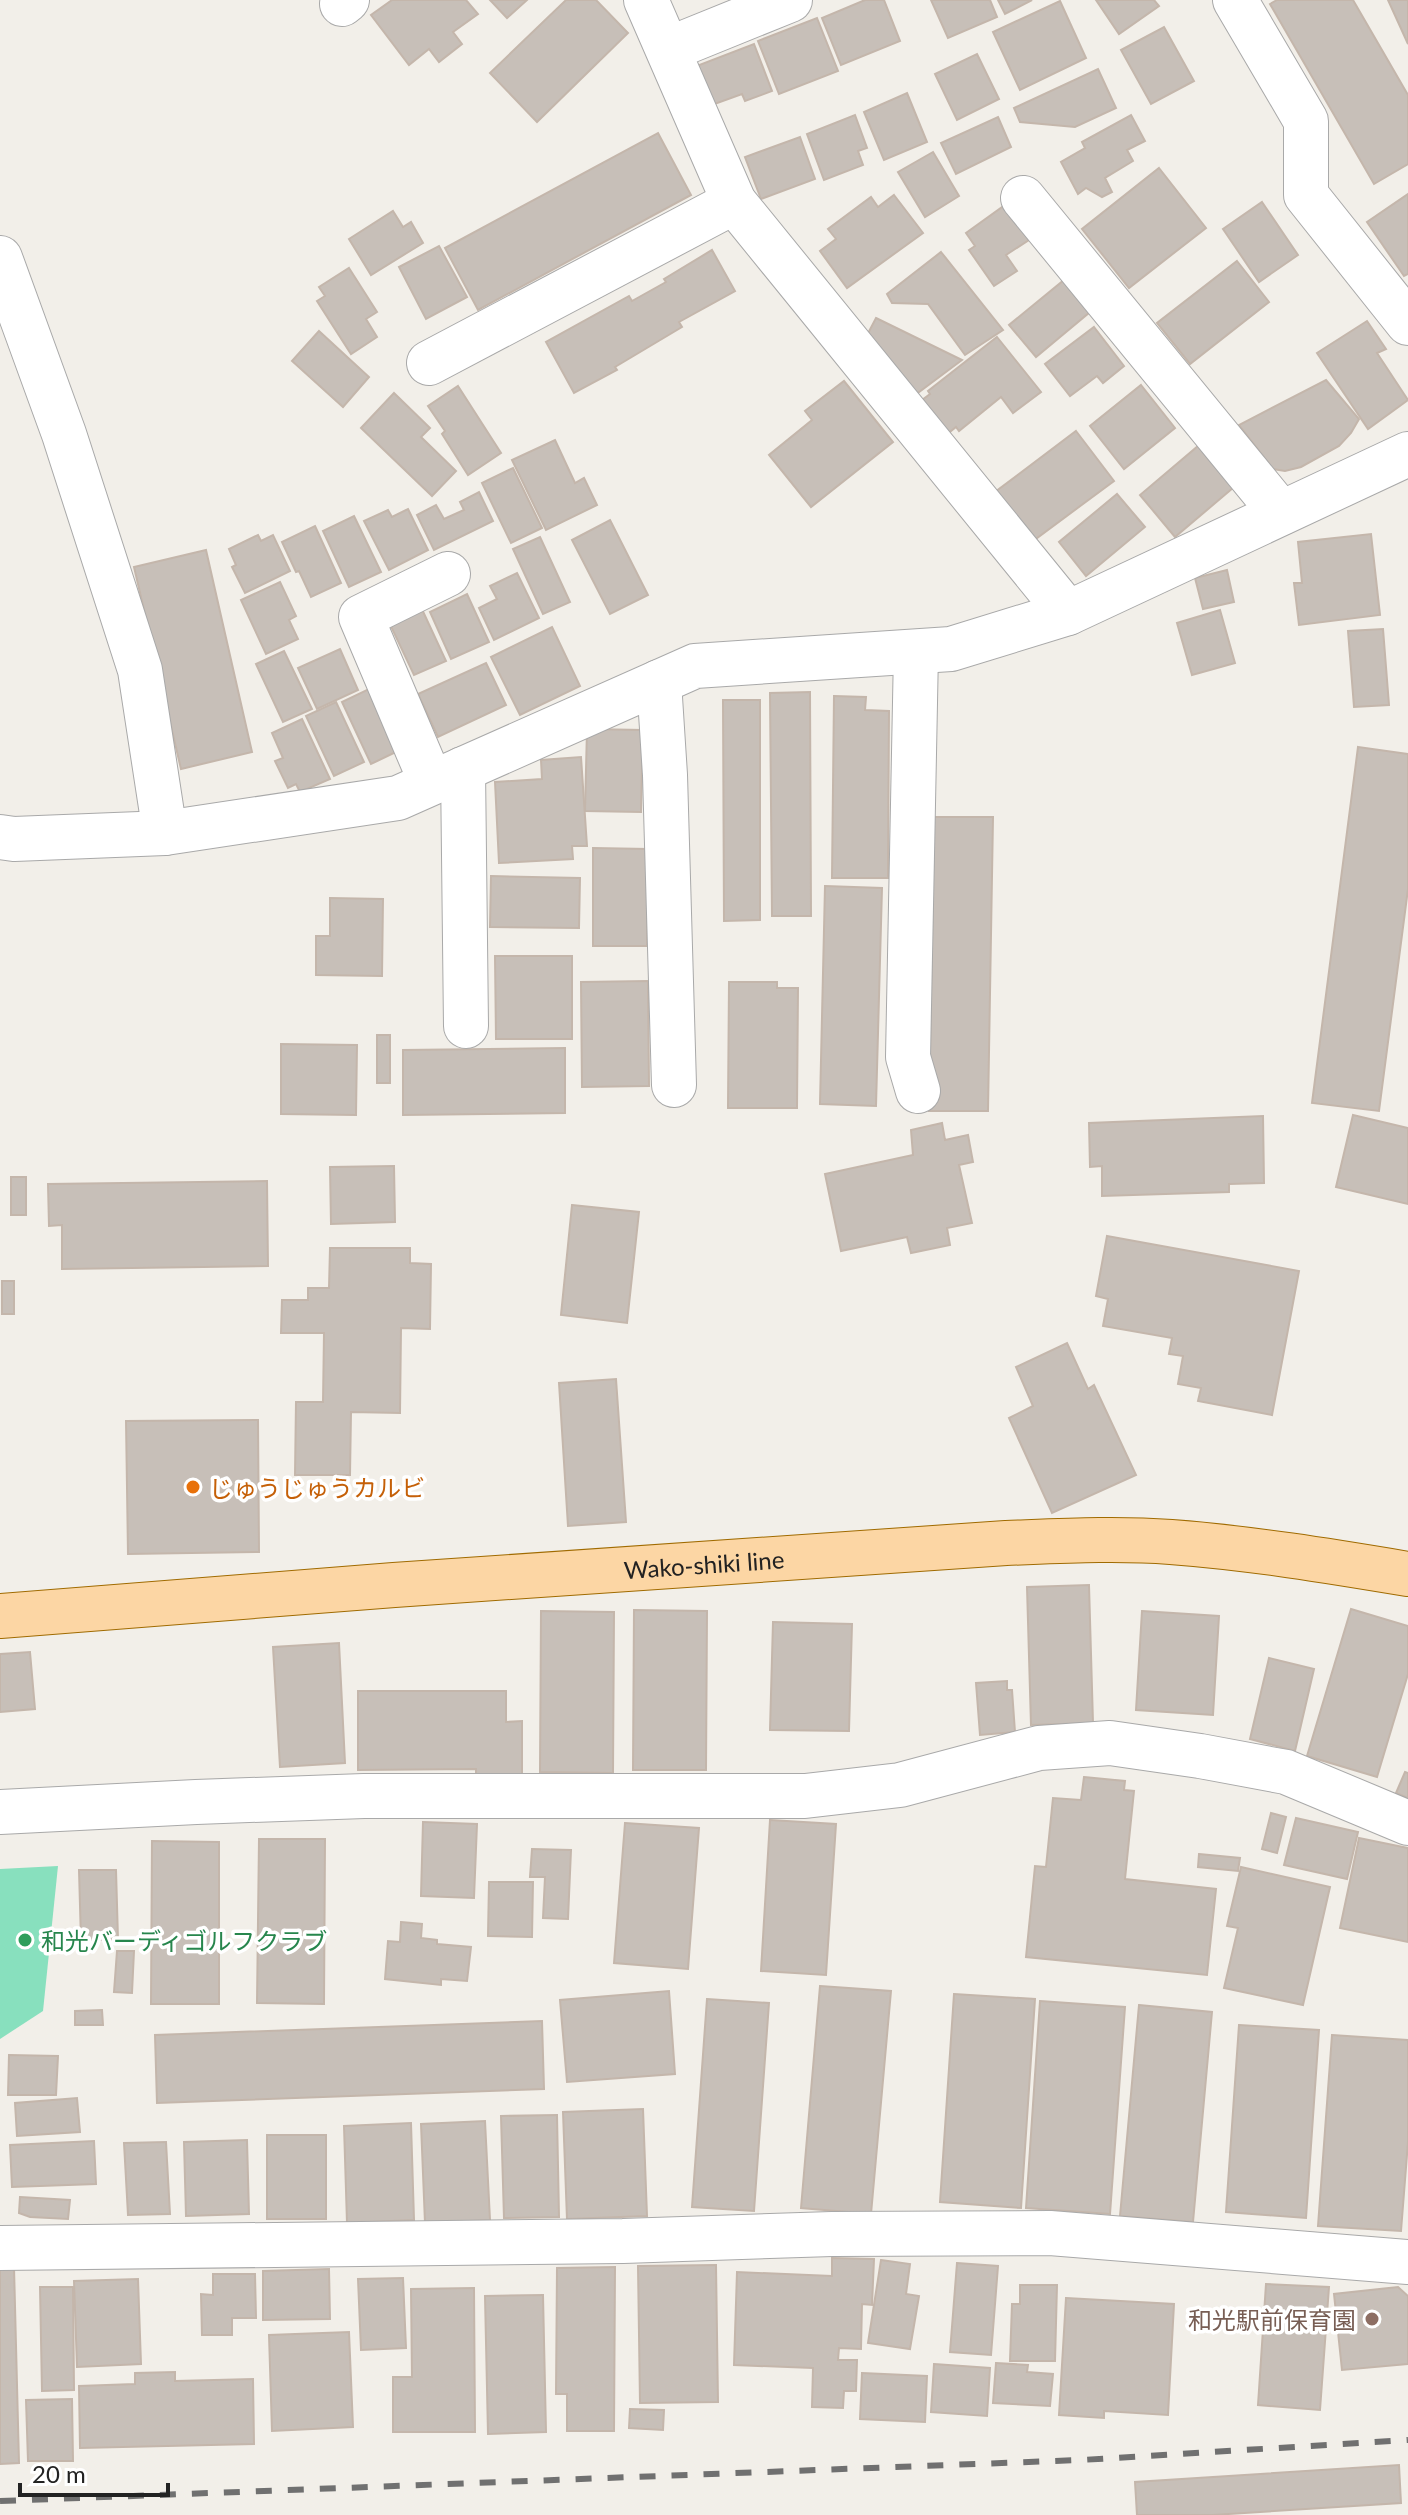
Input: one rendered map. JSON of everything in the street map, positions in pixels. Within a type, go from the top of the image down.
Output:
[{"type":"main road","name":"Wako-shiki line","points":[[0,1616],[425,1583],[1006,1543],[1099,1540],[1172,1542],[1327,1560],[1408,1574]]},
{"type":"street","points":[[646,0],[734,202],[1068,613]]},
{"type":"street","points":[[669,49],[790,0]]},
{"type":"street","points":[[1235,0],[1306,121],[1306,195],[1408,323]]},
{"type":"street","points":[[1023,198],[1281,513]]},
{"type":"street","points":[[429,363],[734,202]]},
{"type":"street","points":[[0,260],[64,434],[140,670],[165,833]]},
{"type":"street","points":[[0,837],[165,833],[398,798],[695,666],[951,649],[1068,613],[1408,454]]},
{"type":"street","points":[[448,574],[361,617],[447,776],[466,1026]]},
{"type":"street","points":[[916,652],[908,1057],[918,1091]]},
{"type":"street","points":[[659,682],[665,775],[674,1085]]},
{"type":"street","points":[[0,1812],[364,1796],[805,1796],[900,1785],[1039,1748],[1110,1743],[1286,1772],[1408,1823]]},
{"type":"street","points":[[0,2248],[1050,2233],[1408,2262]]},
{"type":"green space","name":"和光バーディゴルフクラブ","points":[[58,1866],[43,2011],[0,2039],[0,1869]]},
{"type":"building","points":[[392,0],[466,0],[478,14],[453,32],[462,44],[439,62],[429,49],[409,65],[371,15]]},
{"type":"building","points":[[490,0],[527,0],[507,18]]},
{"type":"building","points":[[566,0],[596,0],[628,33],[537,122],[490,73]]},
{"type":"building","points":[[865,0],[884,0],[900,41],[841,65],[822,18]]},
{"type":"building","points":[[931,0],[990,0],[997,17],[948,38]]},
{"type":"building","points":[[998,0],[1032,0],[1005,14]]},
{"type":"building","points":[[1096,0],[1154,0],[1159,6],[1119,34]]},
{"type":"building","points":[[1277,0],[1353,0],[1408,95],[1408,164],[1374,184],[1270,4]]},
{"type":"building","points":[[1388,0],[1408,0],[1408,44]]},
{"type":"building","points":[[1060,1],[1086,58],[1020,90],[993,32]]},
{"type":"building","points":[[817,18],[838,71],[779,94],[758,41]]},
{"type":"building","points":[[1164,27],[1194,81],[1151,104],[1121,50]]},
{"type":"building","points":[[754,44],[772,91],[745,101],[742,94],[709,106],[694,67]]},
{"type":"building","points":[[977,54],[999,99],[957,120],[935,74]]},
{"type":"building","points":[[1098,69],[1116,108],[1075,127],[1020,122],[1014,108]]},
{"type":"building","points":[[907,93],[927,142],[884,160],[864,112]]},
{"type":"building","points":[[855,115],[867,148],[858,151],[863,165],[824,180],[807,134]]},
{"type":"building","points":[[1131,115],[1145,141],[1127,150],[1133,161],[1105,178],[1112,192],[1102,197],[1086,188],[1078,194],[1061,162],[1085,148],[1082,142]]},
{"type":"building","points":[[998,117],[1011,147],[956,174],[941,143]]},
{"type":"building","points":[[658,133],[691,195],[478,310],[445,248]]},
{"type":"building","points":[[800,137],[815,179],[761,199],[745,157]]},
{"type":"building","points":[[933,152],[959,196],[925,217],[898,172]]},
{"type":"building","points":[[1159,168],[1206,228],[1129,288],[1082,229]]},
{"type":"building","points":[[1408,194],[1408,274],[1404,276],[1367,222]]},
{"type":"building","points":[[894,195],[923,233],[847,288],[820,251],[836,239],[828,229],[871,197],[878,207]]},
{"type":"building","points":[[1262,202],[1298,255],[1259,282],[1223,229]]},
{"type":"building","points":[[1005,205],[1029,240],[1006,255],[1017,271],[994,286],[969,250],[975,246],[966,233]]},
{"type":"building","points":[[393,211],[403,227],[411,222],[423,243],[371,275],[349,239]]},
{"type":"building","points":[[439,246],[467,297],[426,319],[399,267]]},
{"type":"building","points":[[712,250],[735,291],[679,322],[682,327],[615,367],[617,370],[574,393],[546,342],[629,296],[632,301]]},
{"type":"building","points":[[941,252],[1003,330],[965,355],[928,304],[892,303],[887,294]]},
{"type":"building","points":[[1237,261],[1269,302],[1190,364],[1157,323]]},
{"type":"building","points":[[349,268],[377,312],[366,319],[377,337],[351,354],[317,301],[325,296],[319,287]]},
{"type":"building","points":[[1064,280],[1090,312],[1036,357],[1009,325]]},
{"type":"building","points":[[876,318],[962,360],[907,401],[864,341]]},
{"type":"building","points":[[1367,321],[1386,349],[1377,353],[1408,400],[1368,429],[1317,353]]},
{"type":"building","points":[[1094,327],[1124,366],[1103,383],[1097,376],[1070,396],[1045,364]]},
{"type":"building","points":[[319,331],[369,377],[343,407],[292,361]]},
{"type":"building","points":[[997,337],[1041,392],[1013,413],[1001,397],[959,431],[956,427],[940,440],[914,406],[930,394],[928,391]]},
{"type":"building","points":[[1326,380],[1359,419],[1351,433],[1339,446],[1301,467],[1285,471],[1273,469],[1239,425]]},
{"type":"building","points":[[844,381],[893,442],[811,507],[769,455],[812,420],[805,411]]},
{"type":"building","points":[[1141,385],[1175,428],[1124,469],[1090,426]]},
{"type":"building","points":[[458,386],[501,453],[468,475],[428,406]]},
{"type":"building","points":[[394,393],[430,428],[421,437],[456,471],[432,496],[361,428]]},
{"type":"building","points":[[1076,431],[1114,481],[1033,541],[995,492]]},
{"type":"building","points":[[555,440],[575,483],[584,478],[597,505],[546,530],[512,460]]},
{"type":"building","points":[[1198,446],[1233,488],[1175,537],[1140,495]]},
{"type":"building","points":[[513,468],[542,528],[511,543],[482,483]]},
{"type":"building","points":[[479,492],[493,521],[434,550],[417,515],[436,505],[444,519],[464,510],[460,502]]},
{"type":"building","points":[[1117,494],[1145,527],[1086,576],[1059,542]]},
{"type":"building","points":[[408,509],[428,550],[389,570],[364,521],[388,510],[392,517]]},
{"type":"building","points":[[354,516],[381,572],[349,587],[323,531]]},
{"type":"building","points":[[610,520],[648,595],[610,614],[572,540]]},
{"type":"building","points":[[315,526],[341,583],[311,597],[282,542]]},
{"type":"building","points":[[1371,534],[1380,615],[1299,625],[1294,583],[1302,583],[1298,542]]},
{"type":"building","points":[[258,535],[261,541],[273,535],[290,571],[245,593],[232,567],[236,565],[229,549]]},
{"type":"building","points":[[540,537],[570,602],[543,614],[513,549]]},
{"type":"building","points":[[206,550],[252,752],[181,769],[134,567]]},
{"type":"building","points":[[1227,570],[1234,602],[1203,609],[1195,578]]},
{"type":"building","points":[[517,573],[539,618],[494,640],[479,608],[497,599],[490,586]]},
{"type":"building","points":[[280,582],[296,616],[289,620],[298,639],[266,654],[241,600]]},
{"type":"building","points":[[467,594],[489,642],[451,659],[430,612]]},
{"type":"building","points":[[420,605],[446,661],[414,675],[388,620]]},
{"type":"building","points":[[1220,610],[1235,663],[1192,675],[1177,623]]},
{"type":"building","points":[[552,627],[580,686],[520,715],[491,657]]},
{"type":"building","points":[[1383,629],[1389,705],[1354,707],[1348,631]]},
{"type":"building","points":[[340,649],[358,690],[317,709],[298,668]]},
{"type":"building","points":[[284,651],[312,709],[283,722],[256,664]]},
{"type":"building","points":[[486,663],[506,705],[438,737],[418,694]]},
{"type":"building","points":[[369,689],[398,751],[371,764],[342,702]]},
{"type":"building","points":[[810,692],[811,916],[772,916],[770,693]]},
{"type":"building","points":[[834,696],[866,697],[865,710],[889,711],[888,878],[832,878]]},
{"type":"building","points":[[723,700],[760,700],[760,920],[724,921]]},
{"type":"building","points":[[336,702],[364,762],[334,776],[306,716]]},
{"type":"building","points":[[302,719],[330,779],[300,792],[296,784],[288,788],[275,761],[283,758],[272,733]]},
{"type":"building","points":[[587,729],[643,730],[641,812],[585,811]]},
{"type":"building","points":[[1358,747],[1408,754],[1408,889],[1379,1111],[1312,1103]]},
{"type":"building","points":[[581,757],[587,846],[572,846],[573,859],[499,863],[495,782],[542,779],[541,760]]},
{"type":"building","points":[[934,817],[993,817],[988,1111],[929,1111]]},
{"type":"building","points":[[593,848],[648,849],[647,946],[593,946]]},
{"type":"building","points":[[491,876],[580,878],[579,928],[490,927]]},
{"type":"building","points":[[825,886],[882,888],[876,1106],[820,1104]]},
{"type":"building","points":[[330,898],[383,899],[382,976],[316,975],[316,936],[330,936]]},
{"type":"building","points":[[495,956],[572,956],[572,1039],[496,1039]]},
{"type":"building","points":[[648,981],[649,1086],[582,1087],[581,982]]},
{"type":"building","points":[[729,982],[777,982],[777,988],[798,988],[797,1108],[728,1108]]},
{"type":"building","points":[[377,1035],[390,1035],[390,1083],[377,1083]]},
{"type":"building","points":[[281,1044],[357,1045],[356,1115],[281,1114]]},
{"type":"building","points":[[565,1048],[565,1113],[403,1115],[403,1050]]},
{"type":"building","points":[[1353,1115],[1408,1128],[1408,1204],[1336,1187]]},
{"type":"building","points":[[1263,1116],[1264,1183],[1229,1184],[1229,1192],[1102,1196],[1102,1166],[1090,1167],[1089,1123]]},
{"type":"building","points":[[942,1123],[945,1140],[968,1135],[973,1162],[959,1165],[972,1223],[947,1228],[950,1245],[911,1253],[907,1237],[841,1251],[825,1174],[913,1155],[911,1130]]},
{"type":"building","points":[[394,1166],[395,1222],[331,1224],[330,1167]]},
{"type":"building","points":[[11,1177],[26,1177],[26,1215],[11,1215]]},
{"type":"building","points":[[267,1181],[268,1266],[62,1269],[62,1225],[49,1226],[48,1184]]},
{"type":"building","points":[[572,1205],[639,1212],[627,1323],[561,1315]]},
{"type":"building","points":[[1107,1236],[1299,1271],[1272,1415],[1198,1401],[1201,1388],[1178,1384],[1183,1356],[1169,1354],[1172,1338],[1103,1326],[1108,1299],[1096,1296]]},
{"type":"building","points":[[330,1248],[410,1248],[410,1263],[431,1264],[430,1329],[401,1328],[400,1413],[351,1412],[350,1475],[295,1475],[296,1402],[323,1402],[324,1333],[281,1333],[282,1300],[308,1300],[308,1288],[329,1288]]},
{"type":"building","points":[[2,1281],[14,1281],[14,1314],[2,1314]]},
{"type":"building","points":[[1067,1343],[1088,1389],[1094,1385],[1136,1475],[1052,1513],[1009,1418],[1033,1406],[1016,1367]]},
{"type":"building","points":[[616,1379],[626,1522],[568,1526],[559,1383]]},
{"type":"building","name":"じゅうじゅうカルビ","points":[[258,1420],[259,1552],[128,1554],[126,1421]]},
{"type":"building","points":[[1089,1585],[1093,1723],[1031,1725],[1027,1587]]},
{"type":"building","points":[[1351,1609],[1408,1626],[1408,1674],[1377,1777],[1307,1756]]},
{"type":"building","points":[[634,1610],[707,1611],[706,1770],[633,1770]]},
{"type":"building","points":[[541,1611],[614,1612],[613,1773],[540,1772]]},
{"type":"building","points":[[1142,1611],[1219,1616],[1213,1715],[1136,1710]]},
{"type":"building","points":[[773,1622],[852,1624],[849,1731],[770,1730]]},
{"type":"building","points":[[339,1643],[345,1763],[280,1767],[273,1647]]},
{"type":"building","points":[[30,1652],[35,1709],[0,1712],[0,1654]]},
{"type":"building","points":[[1269,1658],[1314,1669],[1295,1751],[1250,1739]]},
{"type":"building","points":[[1007,1681],[1007,1690],[1012,1690],[1015,1732],[980,1735],[976,1683]]},
{"type":"building","points":[[358,1691],[506,1691],[506,1722],[522,1721],[522,1775],[476,1775],[476,1769],[358,1770]]},
{"type":"building","points":[[1405,1772],[1408,1773],[1408,1798],[1396,1793]]},
{"type":"building","points":[[1084,1777],[1125,1781],[1124,1790],[1134,1791],[1125,1879],[1216,1889],[1207,1975],[1026,1957],[1035,1866],[1046,1867],[1053,1798],[1081,1800]]},
{"type":"building","points":[[1271,1813],[1286,1817],[1277,1853],[1262,1849]]},
{"type":"building","points":[[1296,1818],[1358,1832],[1347,1879],[1284,1865]]},
{"type":"building","points":[[770,1820],[836,1824],[826,1975],[761,1971]]},
{"type":"building","points":[[423,1822],[477,1824],[474,1898],[421,1896]]},
{"type":"building","points":[[625,1823],[699,1828],[688,1969],[614,1963]]},
{"type":"building","points":[[1359,1838],[1408,1848],[1408,1942],[1340,1928]]},
{"type":"building","points":[[259,1839],[325,1839],[324,2004],[257,2003]]},
{"type":"building","points":[[152,1841],[219,1842],[219,2004],[151,2004]]},
{"type":"building","points":[[532,1849],[571,1850],[568,1919],[543,1918],[545,1877],[530,1877]]},
{"type":"building","points":[[1199,1854],[1240,1858],[1238,1871],[1198,1867]]},
{"type":"building","points":[[1241,1867],[1330,1887],[1303,2005],[1224,1988],[1238,1928],[1227,1926]]},
{"type":"building","points":[[79,1870],[116,1870],[118,1939],[81,1941]]},
{"type":"building","points":[[489,1882],[533,1882],[532,1937],[488,1936]]},
{"type":"building","points":[[401,1922],[422,1924],[421,1938],[437,1940],[437,1944],[471,1947],[467,1981],[441,1979],[441,1985],[385,1979],[388,1941],[400,1942]]},
{"type":"building","points":[[117,1951],[134,1951],[132,1993],[114,1992]]},
{"type":"building","points":[[820,1986],[891,1991],[871,2214],[801,2208]]},
{"type":"building","points":[[669,1991],[675,2074],[567,2082],[560,2000]]},
{"type":"building","points":[[954,1994],[1035,1999],[1021,2208],[940,2202]]},
{"type":"building","points":[[707,1999],[769,2003],[754,2211],[692,2207]]},
{"type":"building","points":[[1040,2001],[1125,2007],[1110,2214],[1026,2208]]},
{"type":"building","points":[[1139,2005],[1212,2012],[1193,2222],[1120,2216]]},
{"type":"building","points":[[102,2010],[103,2025],[75,2025],[75,2011]]},
{"type":"building","points":[[542,2021],[544,2089],[157,2103],[155,2035]]},
{"type":"building","points":[[1239,2025],[1319,2030],[1306,2218],[1226,2212]]},
{"type":"building","points":[[1332,2035],[1408,2040],[1408,2142],[1401,2231],[1318,2226]]},
{"type":"building","points":[[9,2055],[58,2056],[56,2095],[8,2095]]},
{"type":"building","points":[[77,2098],[80,2132],[17,2136],[15,2103]]},
{"type":"building","points":[[643,2109],[647,2216],[567,2219],[563,2112]]},
{"type":"building","points":[[557,2115],[559,2217],[504,2218],[501,2116]]},
{"type":"building","points":[[485,2121],[490,2220],[425,2223],[421,2124]]},
{"type":"building","points":[[411,2123],[414,2220],[347,2223],[344,2126]]},
{"type":"building","points":[[267,2135],[326,2135],[326,2219],[267,2219]]},
{"type":"building","points":[[247,2140],[249,2214],[186,2216],[184,2142]]},
{"type":"building","points":[[94,2141],[96,2184],[12,2187],[10,2145]]},
{"type":"building","points":[[166,2142],[170,2214],[128,2215],[124,2143]]},
{"type":"building","points":[[20,2197],[70,2200],[68,2219],[30,2217],[19,2213]]},
{"type":"building","points":[[832,2258],[874,2259],[872,2305],[862,2304],[861,2349],[839,2348],[838,2360],[857,2360],[856,2391],[844,2391],[843,2408],[812,2407],[813,2368],[734,2365],[737,2272],[832,2276]]},
{"type":"building","points":[[881,2260],[910,2264],[906,2294],[919,2296],[910,2349],[868,2343]]},
{"type":"building","points":[[957,2263],[998,2266],[991,2355],[950,2352]]},
{"type":"building","points":[[716,2265],[718,2402],[640,2403],[638,2266]]},
{"type":"building","points":[[14,2267],[19,2463],[0,2464],[0,2268]]},
{"type":"building","points":[[615,2267],[614,2431],[567,2431],[567,2394],[556,2394],[557,2268]]},
{"type":"building","points":[[329,2269],[330,2319],[263,2320],[263,2271]]},
{"type":"building","points":[[213,2274],[255,2274],[256,2318],[232,2318],[232,2335],[202,2335],[201,2294],[213,2295]]},
{"type":"building","points":[[403,2278],[406,2348],[361,2350],[358,2279]]},
{"type":"building","points":[[138,2279],[141,2364],[77,2367],[74,2281]]},
{"type":"building","points":[[1266,2284],[1329,2287],[1320,2410],[1258,2405]]},
{"type":"building","points":[[1020,2285],[1057,2285],[1055,2361],[1010,2361],[1012,2304],[1020,2304]]},
{"type":"building","points":[[40,2287],[73,2287],[74,2390],[42,2391]]},
{"type":"building","points":[[1398,2287],[1408,2296],[1408,2364],[1342,2370],[1334,2294]]},
{"type":"building","points":[[474,2288],[475,2432],[393,2432],[393,2377],[412,2377],[411,2289]]},
{"type":"building","points":[[543,2295],[546,2432],[488,2434],[485,2296]]},
{"type":"building","points":[[1066,2298],[1174,2304],[1168,2415],[1104,2411],[1104,2418],[1059,2415]]},
{"type":"building","points":[[349,2332],[353,2427],[272,2431],[269,2335]]},
{"type":"building","points":[[996,2363],[1028,2365],[1027,2372],[1053,2374],[1050,2406],[993,2403]]},
{"type":"building","points":[[934,2364],[990,2368],[987,2416],[931,2412]]},
{"type":"building","points":[[175,2372],[175,2381],[253,2379],[254,2444],[80,2448],[79,2386],[135,2384],[135,2373]]},
{"type":"building","points":[[862,2373],[927,2376],[925,2422],[860,2419]]},
{"type":"building","points":[[72,2399],[73,2461],[28,2461],[26,2400]]},
{"type":"building","points":[[630,2409],[664,2410],[663,2430],[629,2428]]},
{"type":"building","points":[[1399,2465],[1401,2503],[1213,2515],[1137,2515],[1135,2482]]},
{"type":"railway","points":[[0,2501],[1081,2460],[1408,2440]]},
{"type":"place","name":"じゅうじゅうカルビ","points":[[193,1487]]},
{"type":"place","name":"和光バーディゴルフクラブ","points":[[25,1940]]},
{"type":"place","name":"和光駅前保育園","points":[[1372,2319]]}]
